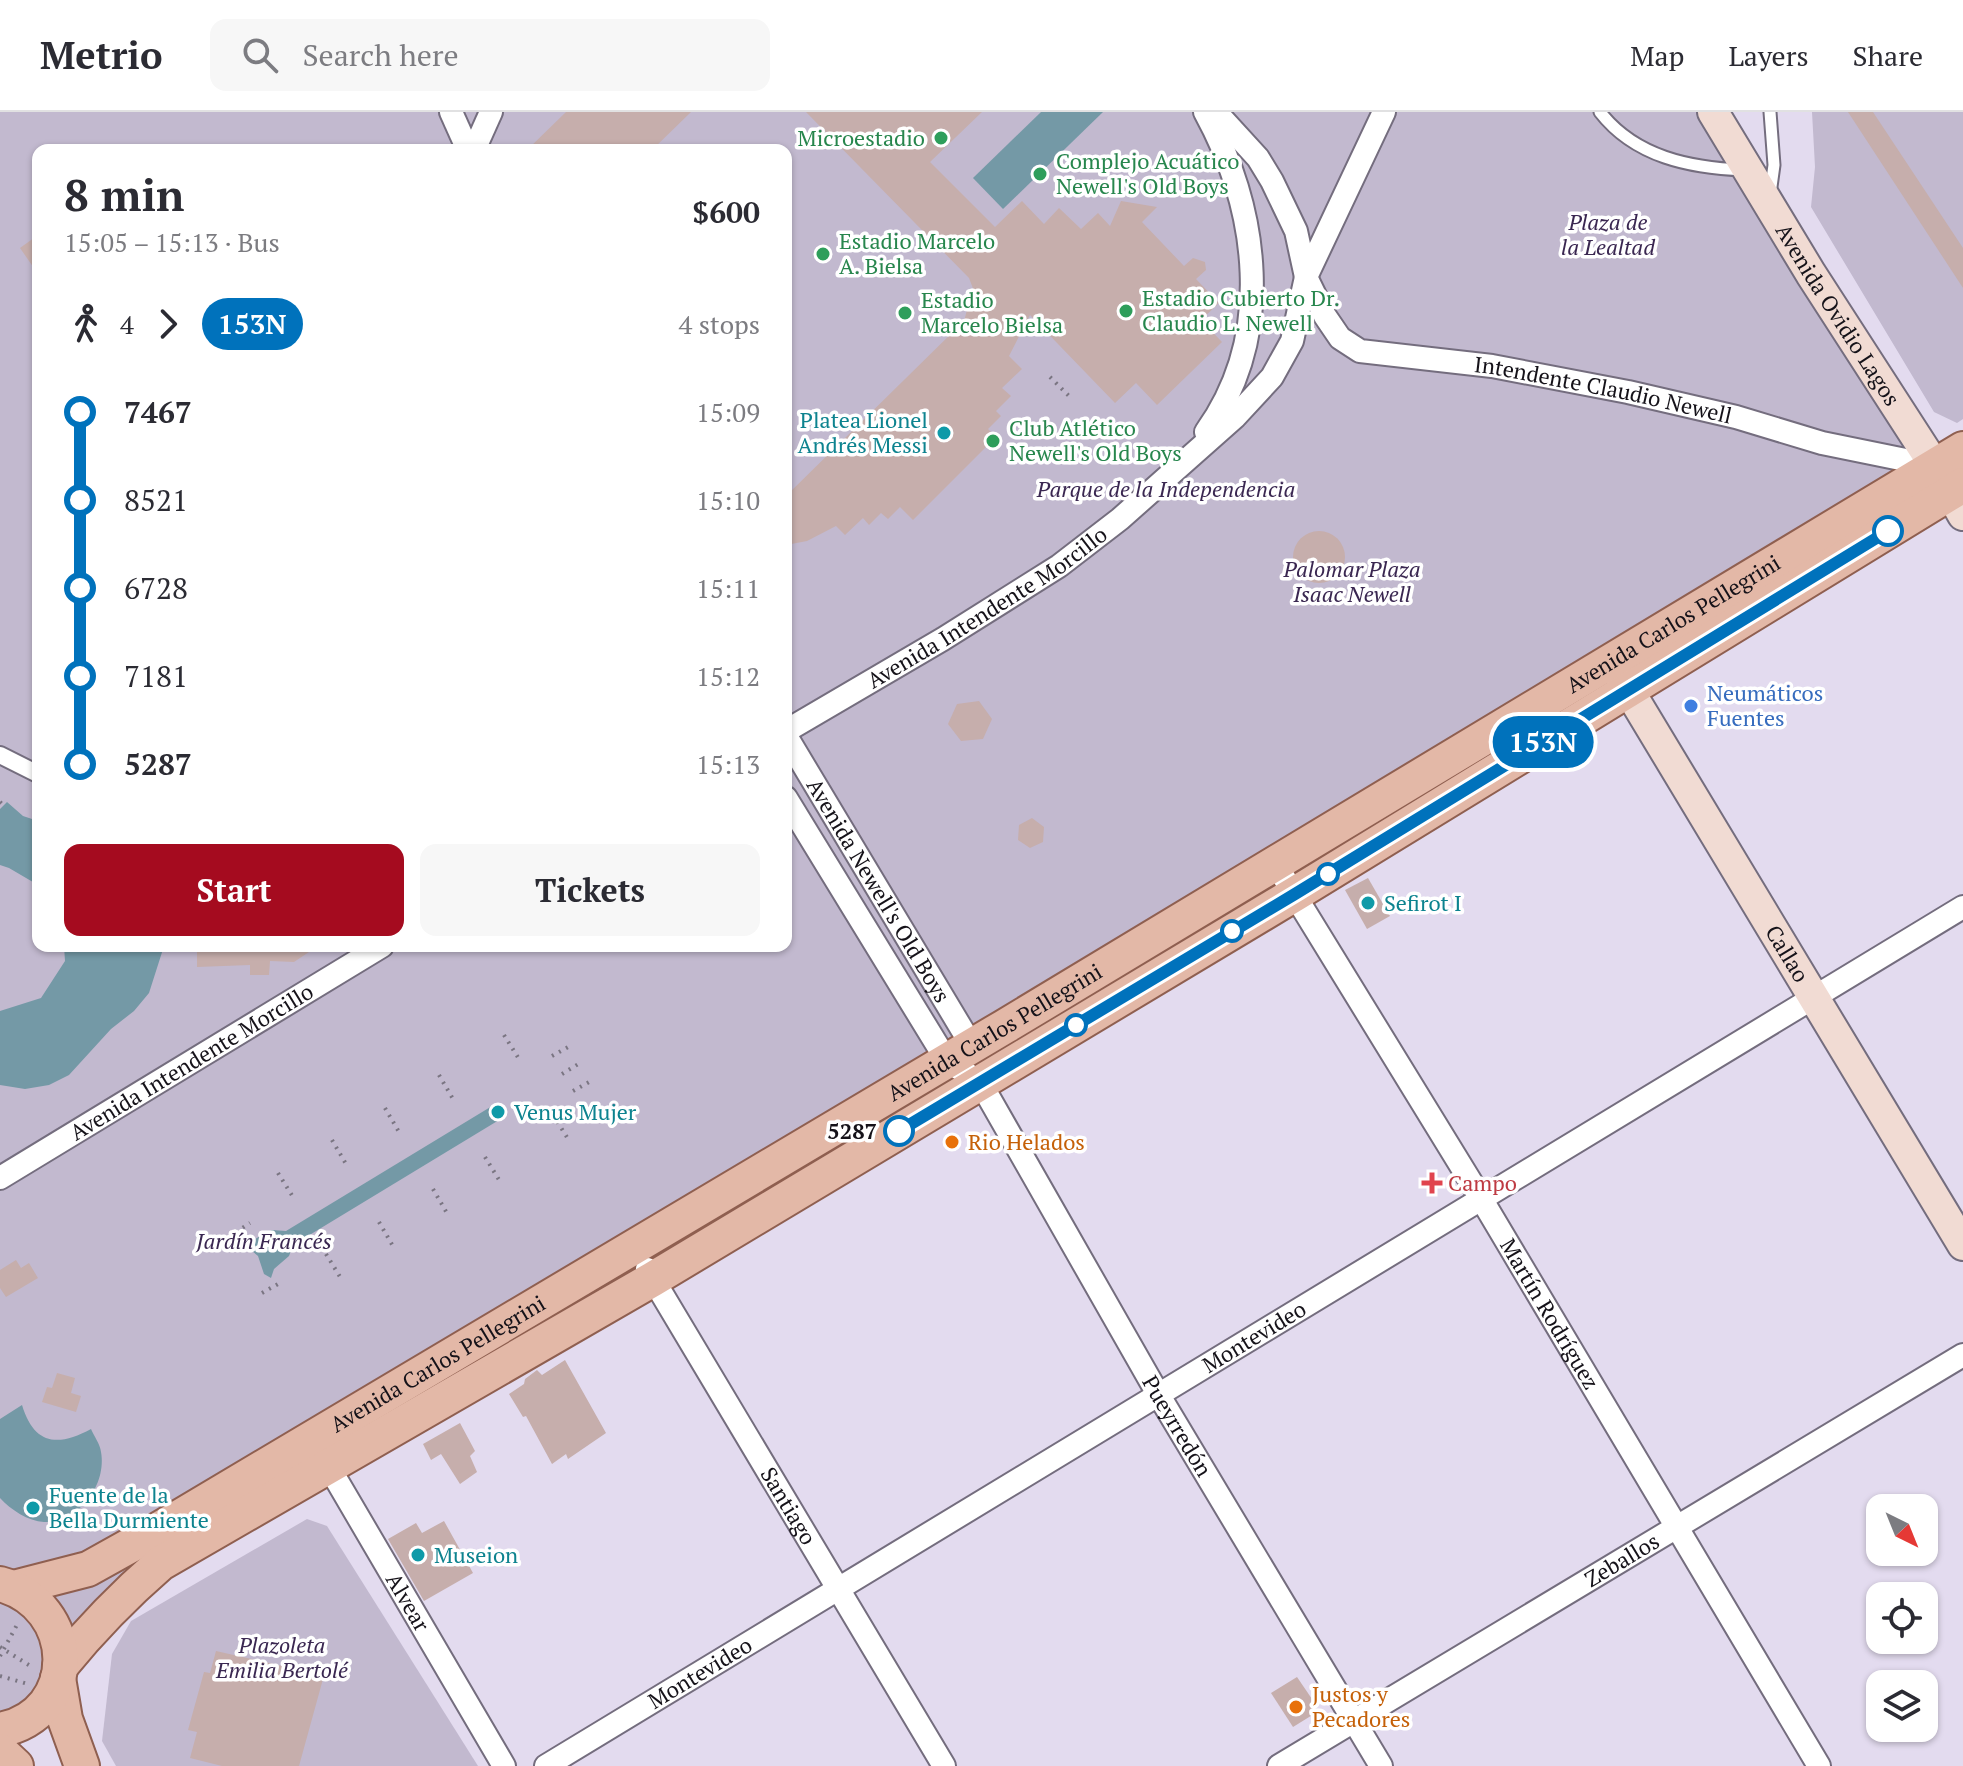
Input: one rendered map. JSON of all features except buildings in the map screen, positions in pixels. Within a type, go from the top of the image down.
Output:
[{"type":"main road","name":"Avenida Ovidio Lagos","points":[[1713,112],[1770,206],[1955,482]]},
{"type":"main road","name":"Avenida Carlos Pellegrini","points":[[0,1730],[12,1728],[33,1716],[88,1633],[125,1594],[161,1563],[320,1453],[634,1247],[1275,863],[1619,676],[1955,482]]},
{"type":"main road","name":"Avenida Carlos Pellegrini","points":[[14,1589],[88,1569],[320,1453],[653,1279],[1295,894],[1619,676]]},
{"type":"main road","name":"Callao","points":[[1619,676],[1963,1245]]},
{"type":"main road","points":[[14,1589],[44,1609],[55,1626],[60,1646],[56,1681],[65,1719],[82,1766]]},
{"type":"main road","points":[[0,1751],[16,1766]]},
{"type":"street","points":[[451,112],[465,144]]},
{"type":"street","points":[[477,144],[491,112]]},
{"type":"street","points":[[1182,465],[1236,383],[1246,345],[1251,302],[1253,253],[1239,195],[1222,144],[1205,112]]},
{"type":"street","points":[[1216,112],[1258,158],[1283,199],[1296,231],[1306,277]]},
{"type":"street","points":[[1306,277],[1384,112]]},
{"type":"street","name":"Avenida Intendente Morcillo","points":[[792,729],[1059,566],[1182,465],[1235,417],[1272,377],[1292,341],[1306,277]]},
{"type":"street","name":"Intendente Claudio Newell","points":[[1306,277],[1340,338],[1360,351],[1492,366],[1628,392],[1736,417],[1955,482]]},
{"type":"street","name":"Avenida Newell's Old Boys","points":[[792,744],[960,1053]]},
{"type":"street","points":[[0,755],[32,771]]},
{"type":"street","name":"Avenida Newell's Old Boys","points":[[792,807],[980,1082]]},
{"type":"street","name":"Martín Rodríguez","points":[[1275,863],[1482,1200],[1819,1766]]},
{"type":"street","name":"Montevideo","points":[[546,1766],[1963,907]]},
{"type":"street","name":"Avenida Intendente Morcillo","points":[[0,1178],[372,952]]},
{"type":"street","name":"Pueyrredón","points":[[980,1082],[1158,1394],[1381,1766]]},
{"type":"street","name":"Santiago","points":[[634,1247],[944,1766]]},
{"type":"street","name":"Zeballos","points":[[1279,1766],[1963,1355]]},
{"type":"street","name":"Alvear","points":[[320,1453],[504,1766]]},
{"type":"lane","points":[[1600,112],[1631,142],[1666,160],[1715,169],[1748,170]]},
{"type":"lane","points":[[1770,112],[1774,165],[1770,206]]},
{"type":"path","points":[[1050,377],[1069,396]]},
{"type":"path","points":[[504,1035],[519,1059]]},
{"type":"path","points":[[552,1056],[570,1046]]},
{"type":"path","points":[[562,1074],[580,1063]]},
{"type":"path","points":[[439,1075],[453,1099]]},
{"type":"path","points":[[573,1091],[591,1081]]},
{"type":"path","points":[[385,1108],[399,1132]]},
{"type":"path","points":[[553,1115],[570,1142]]},
{"type":"path","points":[[332,1140],[346,1164]]},
{"type":"path","points":[[485,1157],[501,1183]]},
{"type":"path","points":[[278,1173],[293,1197]]},
{"type":"path","points":[[433,1189],[448,1215]]},
{"type":"path","points":[[379,1222],[394,1248]]},
{"type":"path","points":[[236,1232],[250,1223]]},
{"type":"path","points":[[326,1254],[342,1280]]},
{"type":"path","points":[[262,1293],[278,1284]]},
{"type":"path","points":[[0,1656],[22,1615],[14,1589]]},
{"type":"path","points":[[2,1648],[56,1681]]},
{"type":"green space","name":"Parque de la Independencia","points":[[0,112],[1713,112],[1963,485],[161,1563],[0,1730]]},
{"type":"green space","points":[[1812,112],[1963,112],[1963,419],[1957,423],[1934,412],[1811,207],[1815,167]]},
{"type":"green space","name":"Plazoleta Emilia Bertolé","points":[[307,1519],[327,1526],[478,1766],[116,1766],[102,1741],[112,1654],[131,1621]]},
{"type":"water","points":[[1041,112],[1103,112],[1003,209],[973,178]]},
{"type":"water","points":[[7,802],[23,816],[32,819],[32,881],[0,865],[0,809]]},
{"type":"water","points":[[64,952],[162,952],[149,993],[69,1075],[49,1085],[25,1089],[0,1085],[0,1011],[41,998],[65,961]]},
{"type":"water","points":[[497,1103],[506,1111],[504,1117],[293,1245],[289,1256],[274,1269],[271,1278],[264,1274],[258,1256],[241,1242],[272,1230],[286,1231]]},
{"type":"water","name":"Fuente de la Bella Durmiente","points":[[22,1405],[33,1428],[40,1435],[58,1440],[91,1429],[100,1449],[102,1465],[95,1489],[79,1509],[57,1521],[32,1520],[0,1498],[0,1419]]},
{"type":"bus line","name":"153N","points":[[899,1131],[1295,894],[1888,531]]},
{"type":"place","name":"Microestadio","points":[[941,138]]},
{"type":"place","name":"Complejo Acuático Newell's Old Boys","points":[[1040,174]]},
{"type":"place","name":"Estadio Marcelo A. Bielsa","points":[[823,254]]},
{"type":"place","name":"Estadio Cubierto Dr. Claudio L. Newell","points":[[1126,311]]},
{"type":"place","name":"Estadio Marcelo Bielsa","points":[[905,313]]},
{"type":"place","name":"Platea Lionel Andrés Messi","points":[[944,433]]},
{"type":"place","name":"Club Atlético Newell's Old Boys","points":[[993,441]]},
{"type":"place","name":"Neumáticos Fuentes","points":[[1691,706]]},
{"type":"place","name":"Sefirot I","points":[[1368,903]]},
{"type":"place","name":"Venus Mujer","points":[[498,1112]]},
{"type":"place","name":"5287","points":[[899,1131]]},
{"type":"place","name":"Rio Helados","points":[[952,1142]]},
{"type":"place","name":"Campo","points":[[1432,1183]]},
{"type":"place","name":"Fuente de la Bella Durmiente","points":[[33,1508]]},
{"type":"place","name":"Museion","points":[[418,1555]]},
{"type":"place","name":"Justos y Pecadores","points":[[1296,1707]]},
{"type":"park label","name":"Plaza de la Lealtad","points":[[1608,234]]},
{"type":"park label","name":"Palomar Plaza Isaac Newell","points":[[1352,582]]},
{"type":"park label","name":"Jardín Francés","points":[[264,1241]]}]
